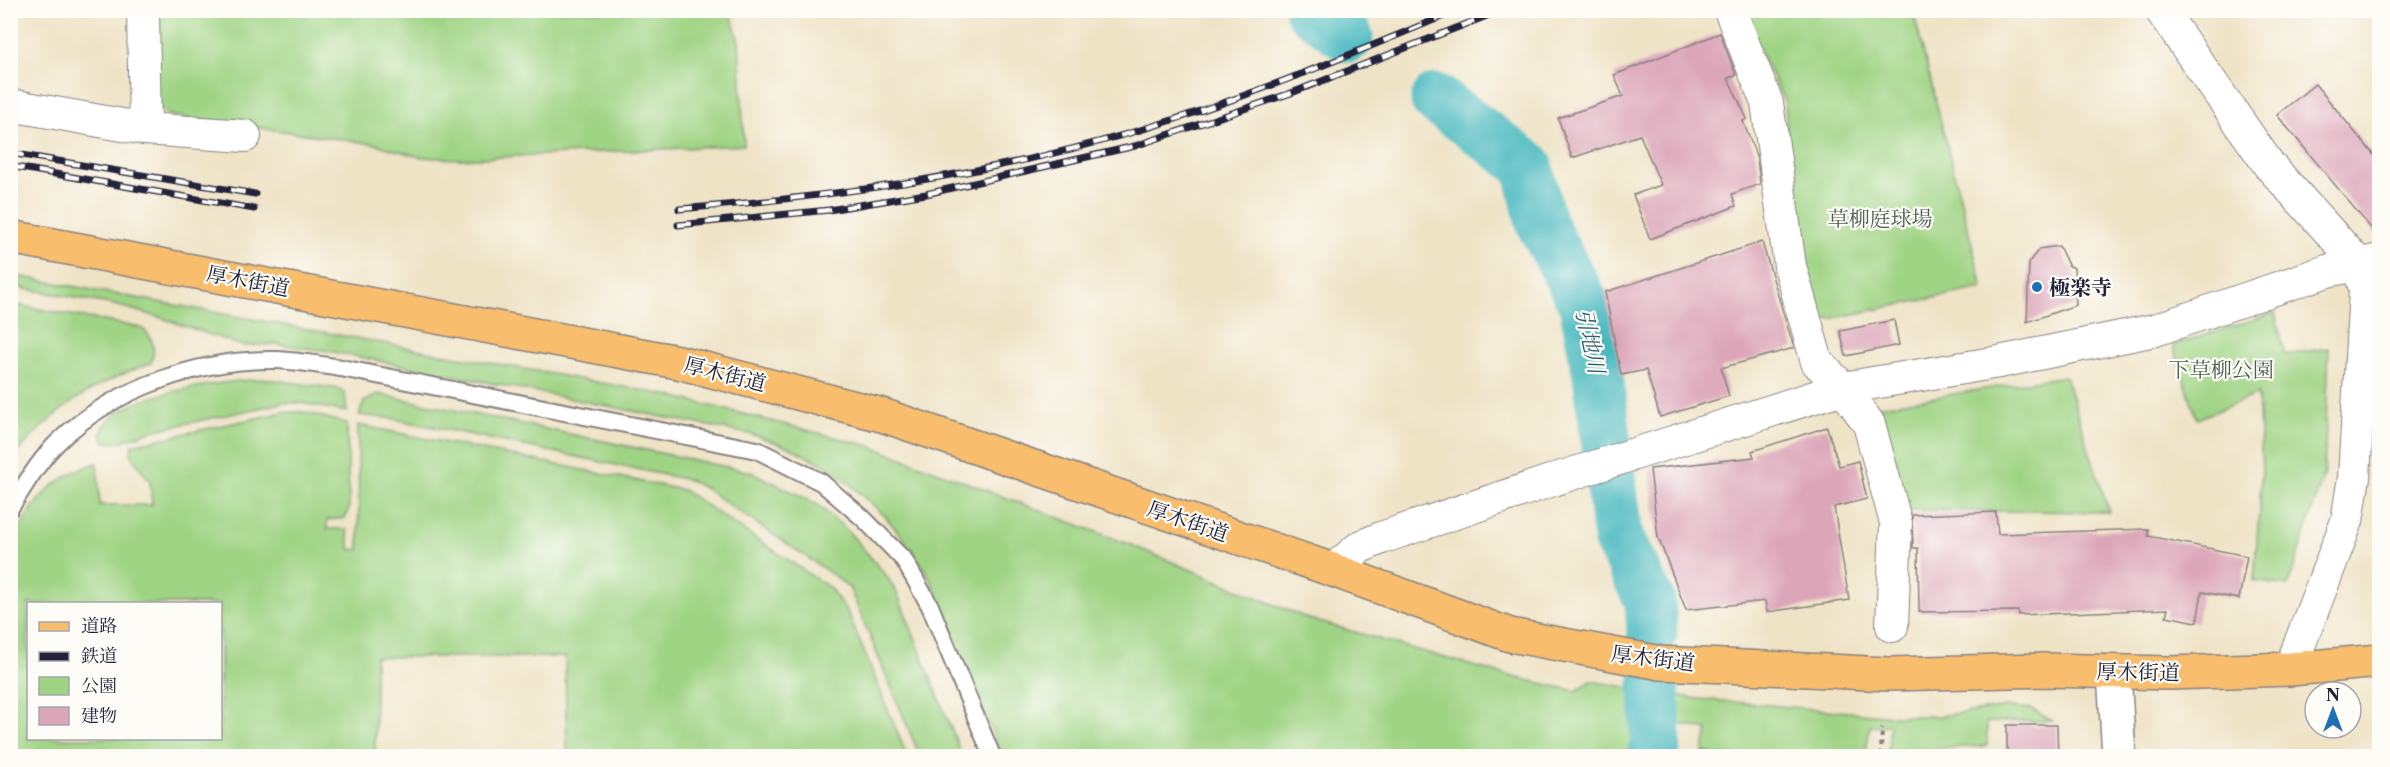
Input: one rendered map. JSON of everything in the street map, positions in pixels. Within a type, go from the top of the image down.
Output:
[{"type":"main road","name":"厚木街道","points":[[10,237],[678,362],[882,415],[1333,570],[1510,635],[1661,663],[1889,674],[2169,673],[2290,669],[2379,661]]},
{"type":"street","points":[[143,10],[145,129]]},
{"type":"street","points":[[1730,10],[1767,103],[1790,266],[1817,362],[1843,388],[1869,424],[1896,523],[1892,626]]},
{"type":"street","points":[[2161,10],[2269,165],[2369,262]]},
{"type":"street","points":[[10,105],[145,129],[245,136]]},
{"type":"street","points":[[1333,570],[1360,547],[1562,477],[1843,388],[1999,362],[2155,330],[2327,271],[2369,262]]},
{"type":"street","points":[[2290,669],[2347,521],[2354,477],[2365,290],[2369,262]]},
{"type":"street","points":[[2114,672],[2119,756]]},
{"type":"lane","points":[[10,508],[28,479],[58,441],[96,412],[138,390],[183,372],[230,363],[278,360],[341,368],[757,450],[821,482],[864,519],[904,561],[930,606],[992,756]]},
{"type":"path","points":[[1881,756],[1882,728]]},
{"type":"green space","points":[[155,11],[730,11],[739,42],[744,145],[459,159],[420,157],[375,144],[167,115],[156,105]]},
{"type":"green space","name":"草柳庭球場","points":[[1740,11],[1913,11],[1983,288],[1819,321],[1793,208],[1785,103]]},
{"type":"green space","points":[[11,275],[667,395],[870,446],[1131,545],[1309,619],[1505,675],[1576,691],[1591,681],[1698,699],[1894,716],[1939,716],[2009,707],[2032,709],[2052,721],[1987,722],[1987,746],[1888,751],[1890,725],[1870,726],[1866,752],[1786,753],[1812,756],[1711,756],[1711,753],[1703,753],[1708,730],[1664,721],[1646,756],[1002,756],[930,578],[911,548],[885,516],[834,470],[791,448],[754,435],[329,351],[274,344],[243,346],[159,317],[115,305],[11,286]]},
{"type":"green space","points":[[11,304],[142,328],[151,339],[153,353],[151,363],[109,380],[57,413],[11,460]]},
{"type":"green space","name":"下草柳公園","points":[[2275,313],[2285,355],[2329,348],[2324,473],[2288,586],[2254,581],[2262,469],[2258,394],[2197,419],[2173,345]]},
{"type":"green space","points":[[2065,376],[2109,512],[1900,510],[1879,406]]},
{"type":"green space","points":[[266,379],[340,389],[345,394],[347,412],[301,403],[282,403],[151,431],[116,443],[105,442],[101,435],[109,420],[125,408],[147,399],[200,386]]},
{"type":"green space","points":[[378,394],[751,472],[815,503],[848,531],[885,574],[897,593],[962,756],[920,756],[850,589],[836,577],[706,489],[689,480],[395,419],[359,415],[364,402]]},
{"type":"green space","points":[[284,412],[303,412],[347,423],[349,508],[345,518],[327,520],[327,529],[347,529],[350,549],[359,550],[358,425],[683,490],[830,588],[848,613],[907,756],[567,756],[565,657],[375,657],[375,756],[11,756],[11,546],[26,517],[44,494],[67,476],[97,463],[100,505],[152,505],[150,481],[131,456],[132,445]]},
{"type":"building","points":[[1720,33],[1736,75],[1728,78],[1747,119],[1743,121],[1757,158],[1760,184],[1732,194],[1736,206],[1650,239],[1633,195],[1661,185],[1640,135],[1572,158],[1558,118],[1623,96],[1614,75]]},
{"type":"building","points":[[2315,84],[2379,161],[2379,238],[2277,115]]},
{"type":"building","points":[[1762,242],[1794,348],[1721,368],[1729,396],[1660,417],[1646,370],[1621,375],[1605,292]]},
{"type":"building","points":[[2059,246],[2068,265],[2074,268],[2076,305],[2027,322],[2029,262],[2039,249]]},
{"type":"building","points":[[1894,320],[1899,345],[1846,356],[1840,331]]},
{"type":"building","points":[[1827,427],[1839,466],[1858,461],[1867,499],[1834,507],[1849,600],[1767,612],[1765,601],[1686,610],[1658,537],[1650,469],[1754,457],[1752,451]]},
{"type":"building","points":[[1996,512],[1998,534],[2148,529],[2148,536],[2247,556],[2239,599],[2202,592],[2197,622],[2166,616],[2168,609],[2019,615],[2018,611],[1919,612],[1918,548],[1913,548],[1912,515]]},
{"type":"building","points":[[2007,725],[2057,725],[2058,756],[2007,756]]},
{"type":"waterway","name":"引地川","points":[[1310,10],[1348,37]]},
{"type":"waterway","name":"引地川","points":[[1436,99],[1528,166],[1541,223],[1584,304],[1598,375],[1618,537],[1650,601],[1652,633]]},
{"type":"waterway","name":"引地川","points":[[1652,756],[1656,744],[1654,686]]},
{"type":"railway","points":[[679,209],[793,198],[906,183],[1075,148],[1214,106],[1337,60],[1458,10]]},
{"type":"railway","points":[[678,225],[829,210],[926,194],[1135,146],[1294,92],[1502,10]]},
{"type":"railway","points":[[10,153],[255,194]]},
{"type":"railway","points":[[10,166],[254,209]]},
{"type":"place","name":"極楽寺","points":[[2037,287]]}]
